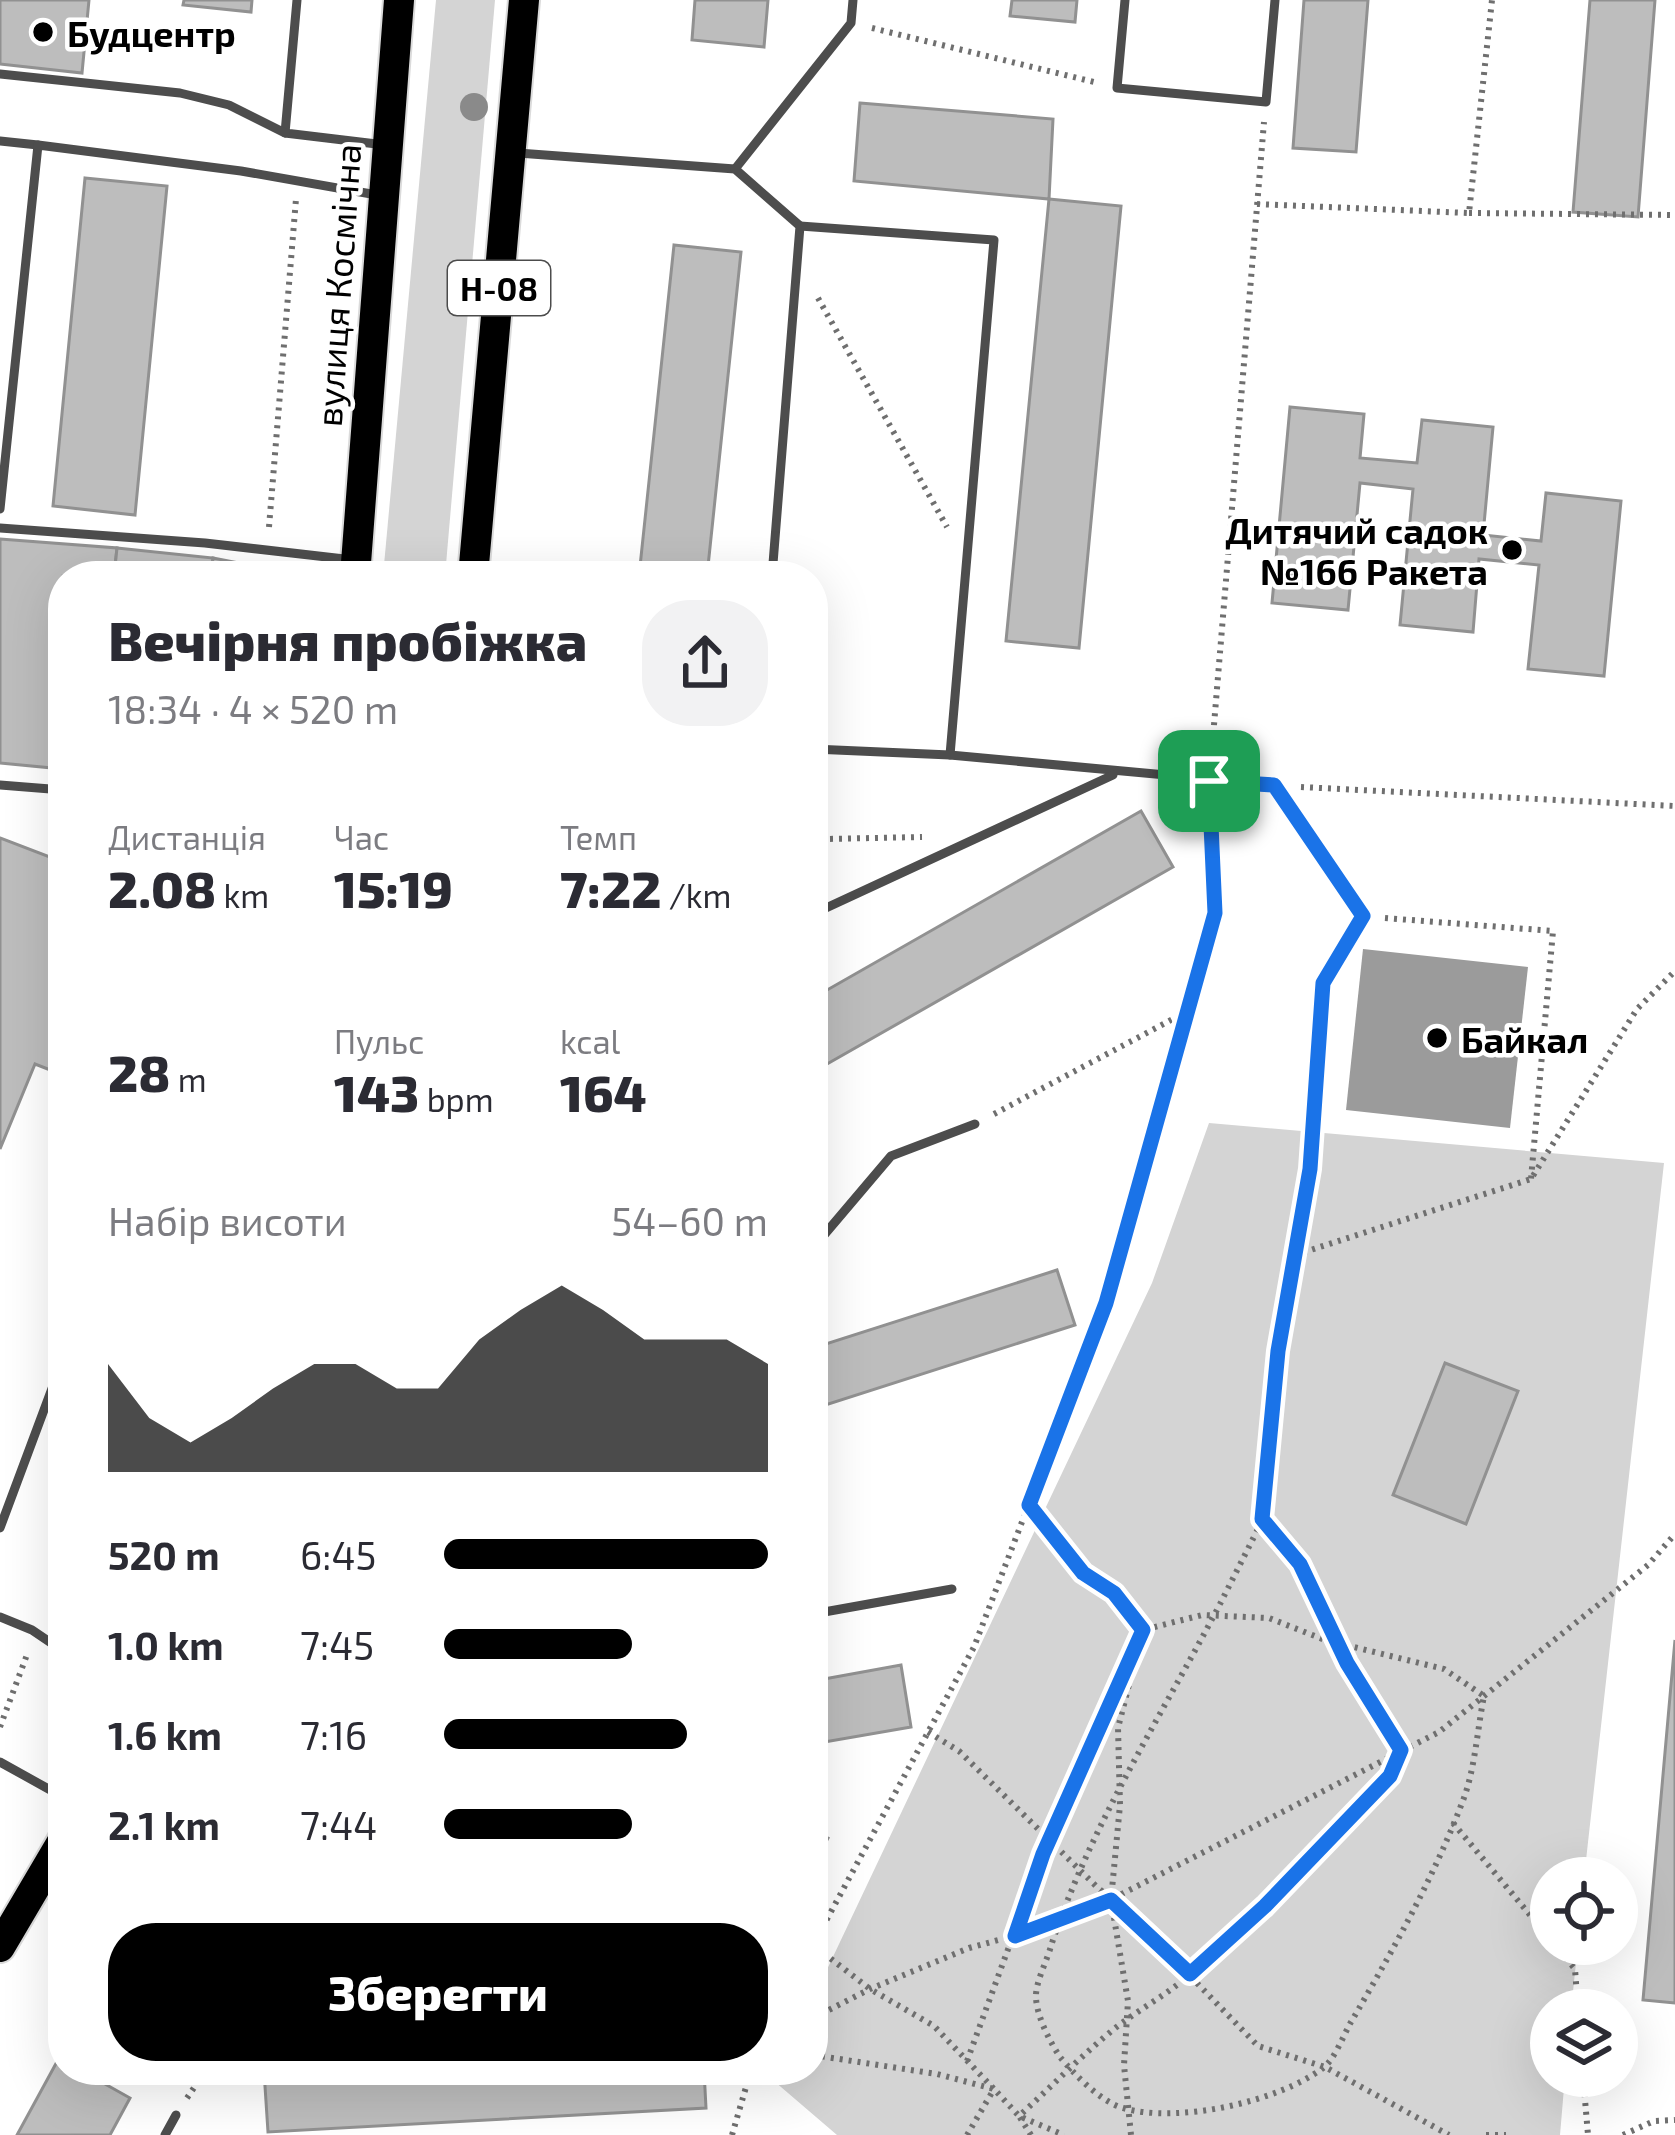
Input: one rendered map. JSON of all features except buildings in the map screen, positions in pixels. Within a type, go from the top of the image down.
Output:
[{"type":"main road","name":"вулиця Космічна","points":[[356,561],[399,0]]},
{"type":"main road","name":"Н-08","points":[[474,561],[524,0]]},
{"type":"main road","points":[[0,1947],[48,1873]]},
{"type":"lane","points":[[285,133],[297,0]]},
{"type":"lane","points":[[734,170],[851,22],[853,0]]},
{"type":"lane","points":[[1125,0],[1117,88],[1266,102],[1275,0]]},
{"type":"lane","points":[[0,74],[180,93],[229,105],[285,133],[386,146]]},
{"type":"lane","points":[[0,141],[381,196]]},
{"type":"lane","points":[[0,508],[38,145]]},
{"type":"lane","points":[[511,153],[734,170],[800,226],[994,239],[950,755]]},
{"type":"lane","points":[[773,561],[800,226]]},
{"type":"lane","points":[[0,528],[268,550],[322,561]]},
{"type":"lane","points":[[828,750],[950,755],[1274,785],[1363,916]]},
{"type":"lane","points":[[828,907],[1116,773]]},
{"type":"lane","points":[[0,784],[48,789]]},
{"type":"lane","points":[[828,1231],[891,1156],[975,1124]]},
{"type":"lane","points":[[0,1528],[48,1399]]},
{"type":"lane","points":[[828,1611],[952,1589]]},
{"type":"lane","points":[[0,1617],[48,1641]]},
{"type":"lane","points":[[0,1762],[48,1789]]},
{"type":"lane","points":[[165,2135],[176,2115]]},
{"type":"path","points":[[1469,213],[1492,0]]},
{"type":"path","points":[[851,22],[1117,88]]},
{"type":"path","points":[[828,1918],[974,1647],[1029,1505],[1106,1303],[1215,913],[1209,781],[1266,102]]},
{"type":"path","points":[[268,550],[296,198],[285,179]]},
{"type":"path","points":[[1257,204],[1675,215]]},
{"type":"path","points":[[797,261],[967,561]]},
{"type":"path","points":[[1274,785],[1675,806],[1675,795]]},
{"type":"path","points":[[828,838],[980,836]]},
{"type":"path","points":[[1484,1696],[1464,1800],[1396,1946],[1325,2067],[1256,2100],[1176,2116],[1118,2108],[1070,2070],[1051,2043],[1035,1997],[1080,1870],[1262,1519],[1278,1351],[1310,1169],[1323,983],[1363,916],[1552,931],[1531,1179]]},
{"type":"path","points":[[1294,1255],[1531,1179],[1637,1009],[1675,971]]},
{"type":"path","points":[[975,1124],[1188,1011]]},
{"type":"path","points":[[1029,1505],[1083,1573],[1114,1593],[1143,1630]]},
{"type":"path","points":[[1262,1519],[1300,1564],[1337,1644],[1401,1750]]},
{"type":"path","points":[[828,2010],[969,1948],[1111,1900],[1439,1732],[1648,1565],[1675,1534]]},
{"type":"path","points":[[1143,1630],[1214,1616],[1269,1618],[1337,1644],[1444,1669],[1484,1696]]},
{"type":"path","points":[[1131,2135],[1124,2065],[1128,2001],[1111,1900],[1120,1786],[1118,1728],[1143,1630]]},
{"type":"path","points":[[968,2061],[1050,1839],[1143,1630]]},
{"type":"path","points":[[0,1726],[30,1648]]},
{"type":"path","points":[[928,1731],[959,1751],[1258,2046],[1325,2067],[1449,2135]]},
{"type":"path","points":[[1019,2116],[1265,1906],[1390,1776],[1401,1750]]},
{"type":"path","points":[[1453,1822],[1530,1914]]},
{"type":"path","points":[[828,1957],[870,1989],[934,2026],[1019,2116],[1030,2135]]},
{"type":"path","points":[[828,2057],[937,2074],[994,2089]]},
{"type":"path","points":[[176,2115],[196,2085]]},
{"type":"path","points":[[732,2135],[747,2085]]},
{"type":"path","points":[[967,2135],[994,2089]]},
{"type":"path","points":[[1585,2097],[1588,2135]]},
{"type":"path","points":[[1019,2116],[1064,2135]]},
{"type":"path","points":[[1623,2135],[1654,2121],[1675,2120]]},
{"type":"path","points":[[1486,2135],[1506,2135]]},
{"type":"shaded area","points":[[436,0],[495,0],[446,561],[384,561]]},
{"type":"shaded area","name":"Байкал","points":[[1363,949],[1528,967],[1510,1128],[1346,1110]]},
{"type":"shaded area","points":[[1209,1123],[1664,1163],[1586,1857],[1530,1857],[1530,1965],[1576,1965],[1573,1989],[1530,1989],[1530,2097],[1563,2097],[1560,2135],[837,2135],[779,2085],[828,2085],[828,1967],[1152,1283]]},
{"type":"place","name":"Будцентр","points":[[43,32]]},
{"type":"place","name":"Дитячий садок №166 Ракета","points":[[1512,550]]},
{"type":"place","name":"Байкал","points":[[1437,1038]]},
{"type":"route","points":[[1209,781],[1274,785],[1363,916],[1323,983],[1310,1169],[1278,1351],[1262,1519],[1300,1564],[1347,1663],[1401,1750],[1390,1776],[1265,1906],[1190,1974],[1111,1900],[1015,1936],[1043,1854],[1143,1630],[1114,1593],[1083,1573],[1029,1505],[1106,1303],[1215,913],[1209,781]]}]
